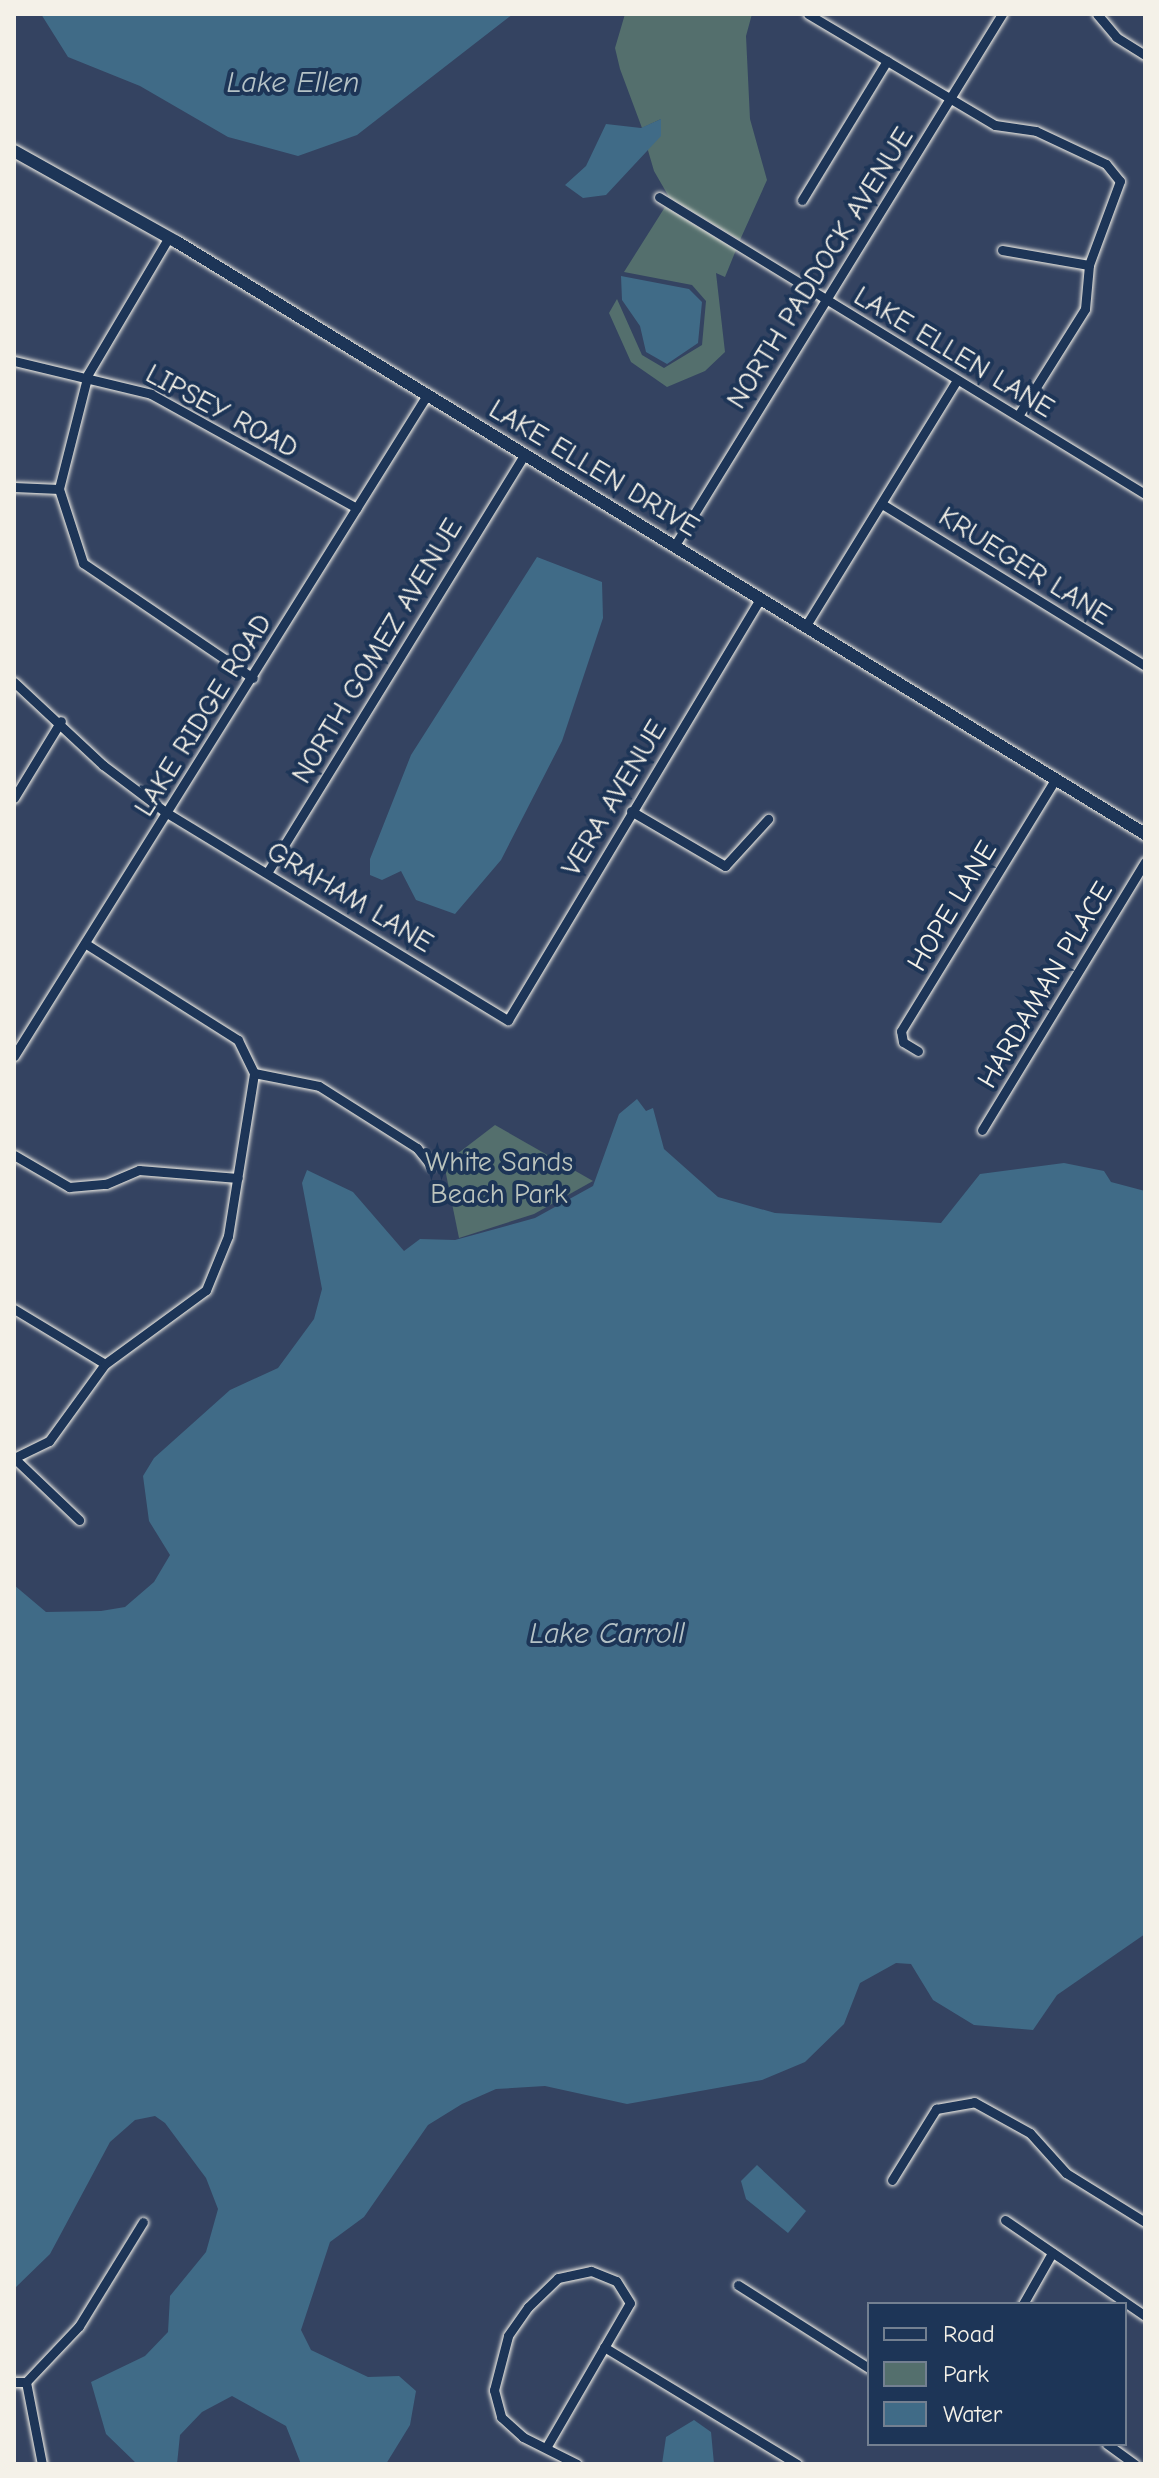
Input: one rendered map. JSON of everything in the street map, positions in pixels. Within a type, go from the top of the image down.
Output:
[{"type":"street","points":[[808,14],[995,125],[1036,131],[1106,164],[1120,181],[1089,265],[1085,309],[1018,416]]},
{"type":"street","name":"NORTH PADDOCK AVENUE","points":[[675,545],[1002,14]]},
{"type":"street","points":[[1097,14],[1116,37],[1145,55]]},
{"type":"street","points":[[802,200],[887,61]]},
{"type":"street","name":"LAKE ELLEN DRIVE","points":[[14,151],[169,237],[1145,834]]},
{"type":"street","name":"LAKE ELLEN LANE","points":[[659,197],[1145,494]]},
{"type":"street","points":[[169,237],[88,374],[59,489],[83,563],[253,678]]},
{"type":"street","points":[[1002,250],[1089,265]]},
{"type":"street","name":"LIPSEY ROAD","points":[[14,361],[88,374],[151,394],[357,508]]},
{"type":"street","points":[[805,627],[957,380]]},
{"type":"street","name":"LAKE RIDGE ROAD","points":[[14,1056],[88,945],[427,395]]},
{"type":"street","name":"NORTH GOMEZ AVENUE","points":[[267,873],[525,453]]},
{"type":"street","points":[[14,487],[59,489]]},
{"type":"street","name":"KRUEGER LANE","points":[[882,504],[1145,666]]},
{"type":"street","name":"VERA AVENUE","points":[[508,1020],[760,599]]},
{"type":"street","name":"GRAHAM LANE","points":[[14,682],[61,721],[103,765],[167,813],[508,1020]]},
{"type":"street","points":[[14,798],[61,721]]},
{"type":"street","name":"HOPE LANE","points":[[918,1051],[901,1031],[1055,780]]},
{"type":"street","points":[[631,811],[725,866],[768,819]]},
{"type":"street","name":"HARDAMAN PLACE","points":[[982,1130],[1145,862]]},
{"type":"street","points":[[79,1520],[14,1458],[49,1441],[105,1364],[206,1290],[228,1236],[254,1073],[238,1040],[88,945]]},
{"type":"street","points":[[254,1073],[319,1086],[417,1148],[431,1165]]},
{"type":"street","points":[[14,1155],[69,1187],[106,1184],[139,1170],[238,1178]]},
{"type":"street","points":[[14,1309],[105,1364]]},
{"type":"street","points":[[892,2180],[936,2109],[974,2102],[1030,2133],[1066,2173],[1145,2222]]},
{"type":"street","points":[[1005,2220],[1124,2302]]},
{"type":"street","points":[[14,2382],[26,2382],[79,2326],[143,2222]]},
{"type":"street","points":[[1024,2302],[1052,2253]]},
{"type":"street","points":[[547,2446],[630,2303],[616,2281],[591,2271],[558,2278],[542,2293],[508,2336],[494,2390],[501,2417],[547,2446],[577,2464]]},
{"type":"street","points":[[738,2285],[867,2367]]},
{"type":"street","points":[[1127,2304],[1145,2316]]},
{"type":"street","points":[[604,2347],[797,2464]]},
{"type":"street","points":[[26,2382],[42,2464]]},
{"type":"street","points":[[1110,2446],[1135,2464]]},
{"type":"green space","points":[[625,14],[752,14],[746,36],[750,119],[767,180],[740,240],[669,197],[654,171],[647,147],[661,119],[642,128],[620,69],[615,48]]},
{"type":"green space","points":[[665,207],[736,250],[725,277],[716,273],[725,352],[705,371],[667,387],[631,362],[609,313],[617,299],[642,355],[664,368],[702,345],[706,301],[692,285],[624,272]]},
{"type":"green space","name":"White Sands Beach Park","points":[[495,1125],[593,1181],[534,1214],[459,1238],[444,1164]]},
{"type":"water","name":"Lake Ellen","points":[[41,14],[513,14],[357,135],[298,156],[228,137],[140,86],[68,57]]},
{"type":"water","points":[[661,119],[661,136],[606,195],[583,198],[565,185],[586,166],[606,124],[641,128]]},
{"type":"water","points":[[621,276],[689,289],[702,302],[698,343],[667,364],[646,352],[640,326],[622,300]]},
{"type":"water","points":[[537,557],[602,582],[603,618],[562,741],[501,860],[455,914],[416,900],[401,871],[382,880],[370,875],[370,859],[411,755]]},
{"type":"water","name":"Lake Carroll","points":[[637,1099],[646,1111],[653,1108],[664,1149],[718,1197],[775,1213],[941,1223],[980,1174],[1064,1163],[1104,1171],[1111,1182],[1145,1191],[1145,1934],[1057,1995],[1033,2030],[974,2025],[933,2000],[911,1964],[896,1963],[860,1983],[844,2024],[805,2062],[762,2080],[627,2104],[545,2086],[496,2089],[462,2104],[428,2125],[364,2217],[330,2242],[301,2330],[311,2350],[368,2377],[399,2376],[416,2391],[410,2425],[386,2464],[301,2464],[286,2426],[232,2396],[202,2412],[180,2435],[177,2464],[137,2464],[106,2434],[91,2382],[145,2356],[168,2332],[170,2296],[206,2252],[218,2209],[206,2178],[165,2123],[155,2116],[135,2120],[110,2142],[50,2254],[14,2289],[14,1585],[46,1612],[101,1611],[125,1607],[154,1582],[170,1555],[149,1521],[143,1476],[154,1458],[230,1390],[278,1368],[314,1319],[322,1289],[302,1183],[307,1170],[353,1192],[404,1251],[420,1239],[455,1240],[535,1218],[593,1186],[619,1114]]},
{"type":"water","points":[[757,2165],[806,2211],[788,2233],[746,2199],[741,2181]]},
{"type":"water","points":[[694,2420],[711,2432],[714,2464],[662,2464],[666,2437]]}]
